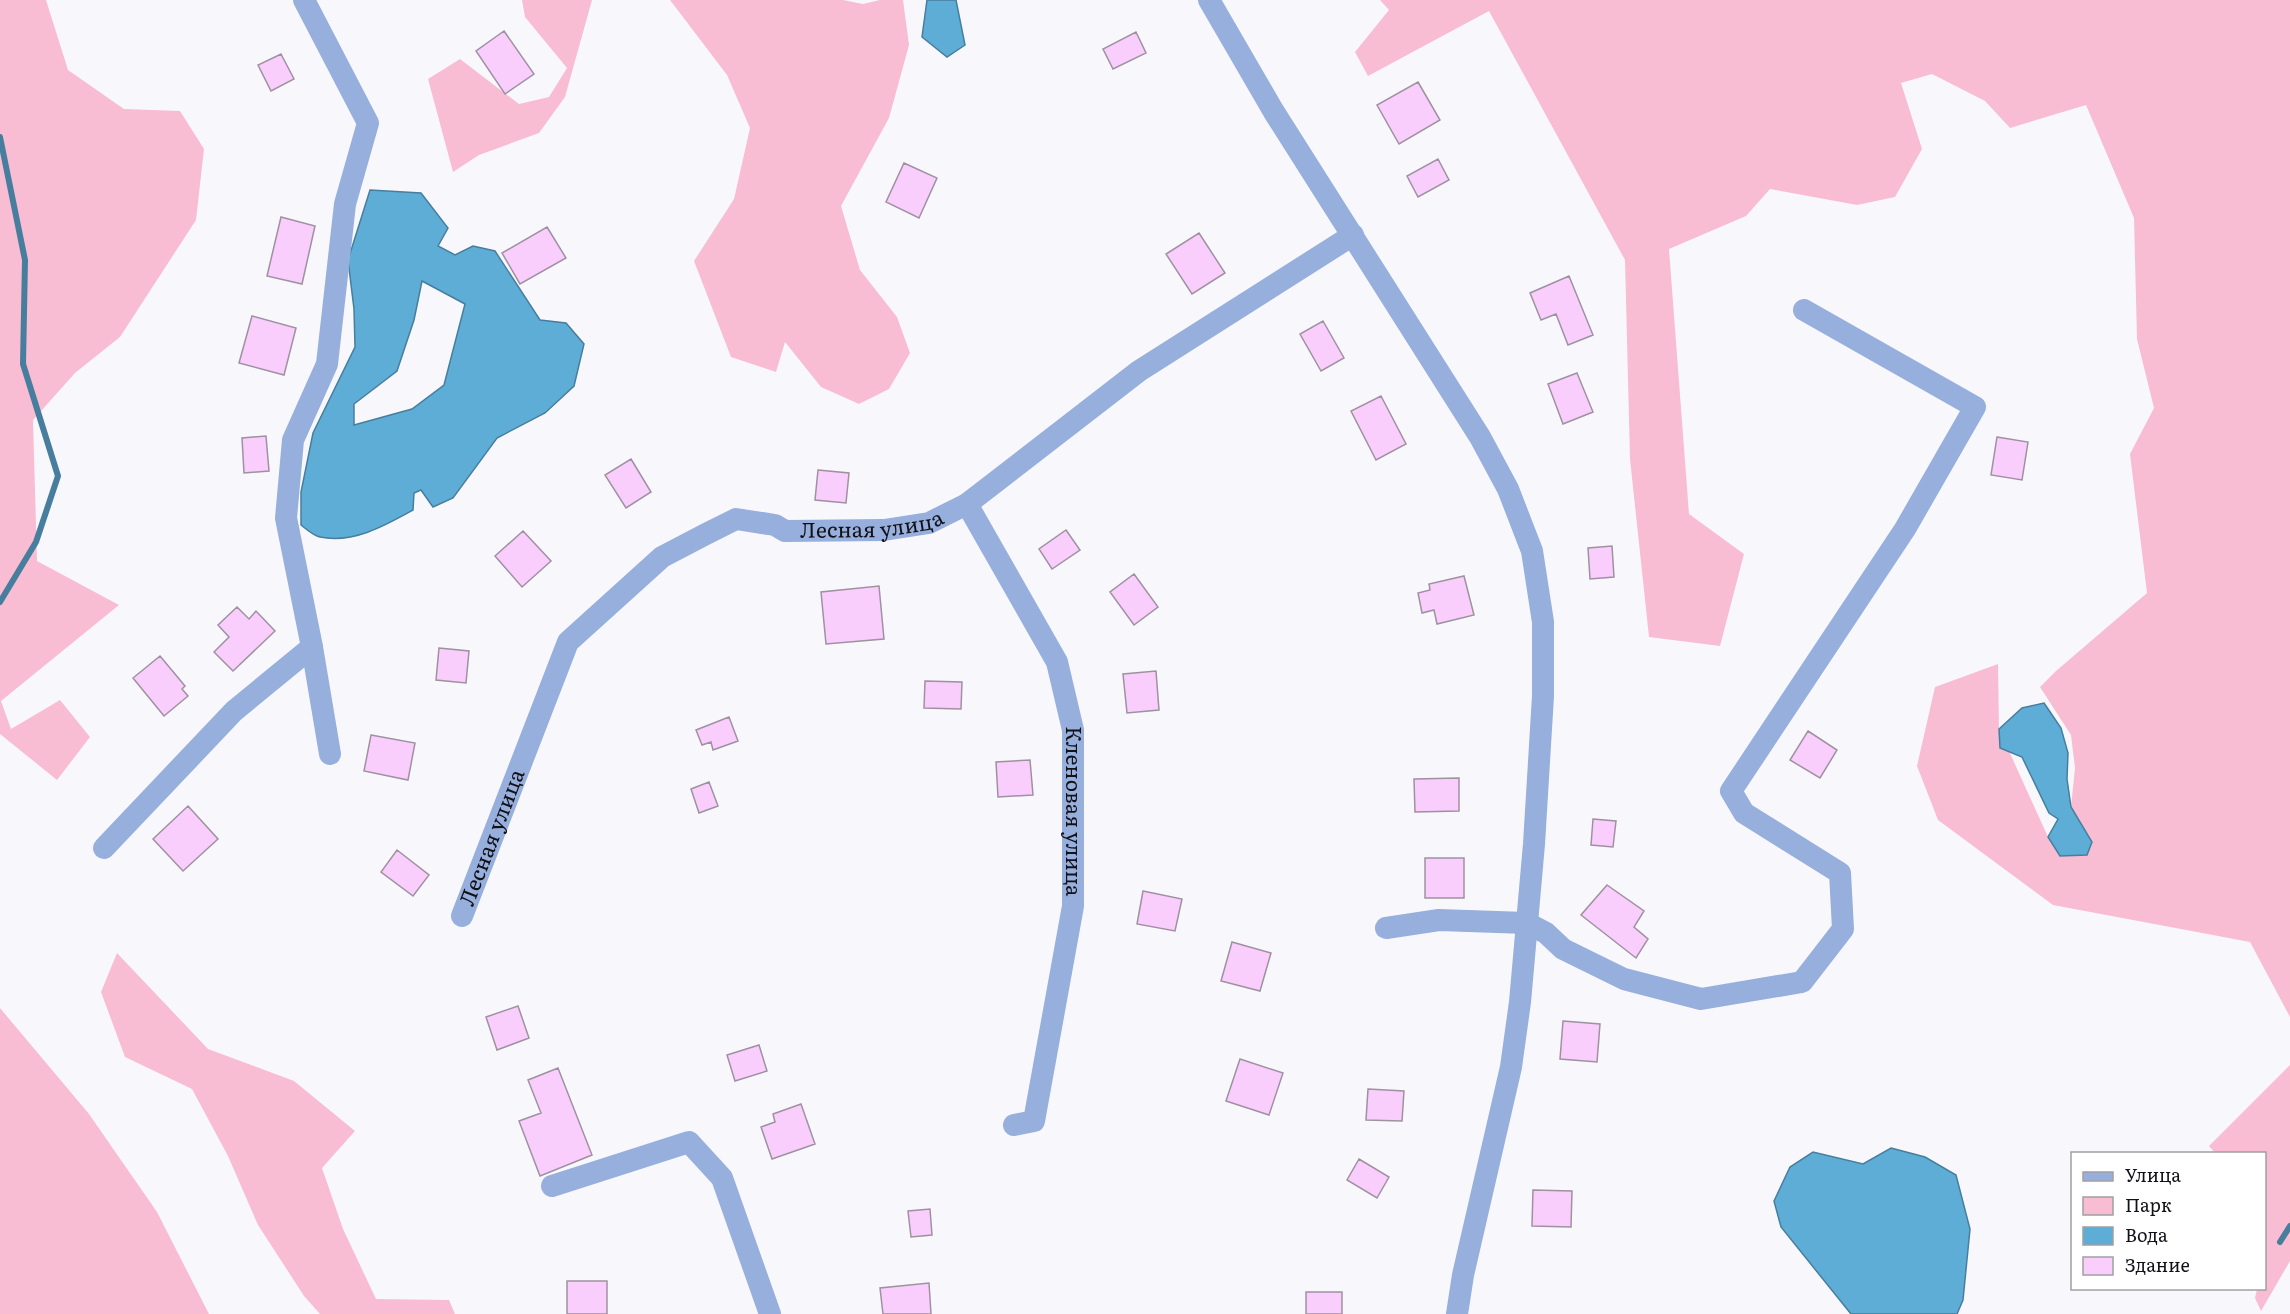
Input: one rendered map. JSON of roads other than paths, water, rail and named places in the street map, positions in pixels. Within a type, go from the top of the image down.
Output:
[{"type":"street","points":[[304,0],[368,123],[345,204],[327,364],[293,440],[286,519],[312,647],[330,754]]},
{"type":"street","points":[[1209,0],[1274,112],[1480,437],[1508,489],[1532,551],[1543,622],[1543,686],[1534,844],[1520,1002],[1511,1067],[1463,1275],[1457,1314]]},
{"type":"street","name":"Лесная улица","points":[[462,916],[568,642],[662,557],[736,519],[775,525],[784,531],[884,530],[929,524],[967,504],[1139,371],[1353,235]]},
{"type":"street","points":[[1386,928],[1439,920],[1527,923],[1546,933],[1563,949],[1624,979],[1701,999],[1802,982],[1843,929],[1840,873],[1744,813],[1731,791],[1905,529],[1975,407],[1804,310]]},
{"type":"street","name":"Кленовая улица","points":[[967,504],[1057,663],[1073,730],[1073,906],[1034,1121],[1014,1125]]},
{"type":"street","points":[[104,848],[234,711],[312,647]]},
{"type":"street","points":[[552,1186],[690,1142],[722,1178],[770,1314]]},
{"type":"water","points":[[927,0],[956,0],[965,45],[947,57],[922,37]]},
{"type":"water","points":[[370,190],[421,193],[448,228],[438,246],[455,255],[473,246],[495,251],[540,320],[566,323],[584,344],[574,386],[545,413],[497,438],[453,498],[433,507],[421,490],[414,493],[413,510],[403,516],[369,532],[345,538],[332,538],[318,536],[301,525],[301,492],[313,433],[355,347],[354,309],[348,260]],"holes":[[[422,281],[465,304],[444,385],[412,409],[354,425],[354,404],[397,371],[414,320]]]},
{"type":"water","points":[[2044,703],[2061,728],[2068,753],[2067,779],[2071,807],[2092,842],[2087,855],[2060,856],[2048,837],[2058,819],[2049,813],[2022,757],[2000,748],[1999,729],[2022,708]]},
{"type":"water","points":[[1891,1148],[1925,1157],[1956,1175],[1970,1229],[1963,1300],[1957,1314],[1851,1314],[1781,1227],[1774,1201],[1790,1167],[1813,1152],[1863,1164]]},
{"type":"waterway","points":[[0,137],[25,260],[23,364],[58,476],[36,542],[0,602]]},
{"type":"waterway","points":[[2280,1242],[2290,1226]]}]
